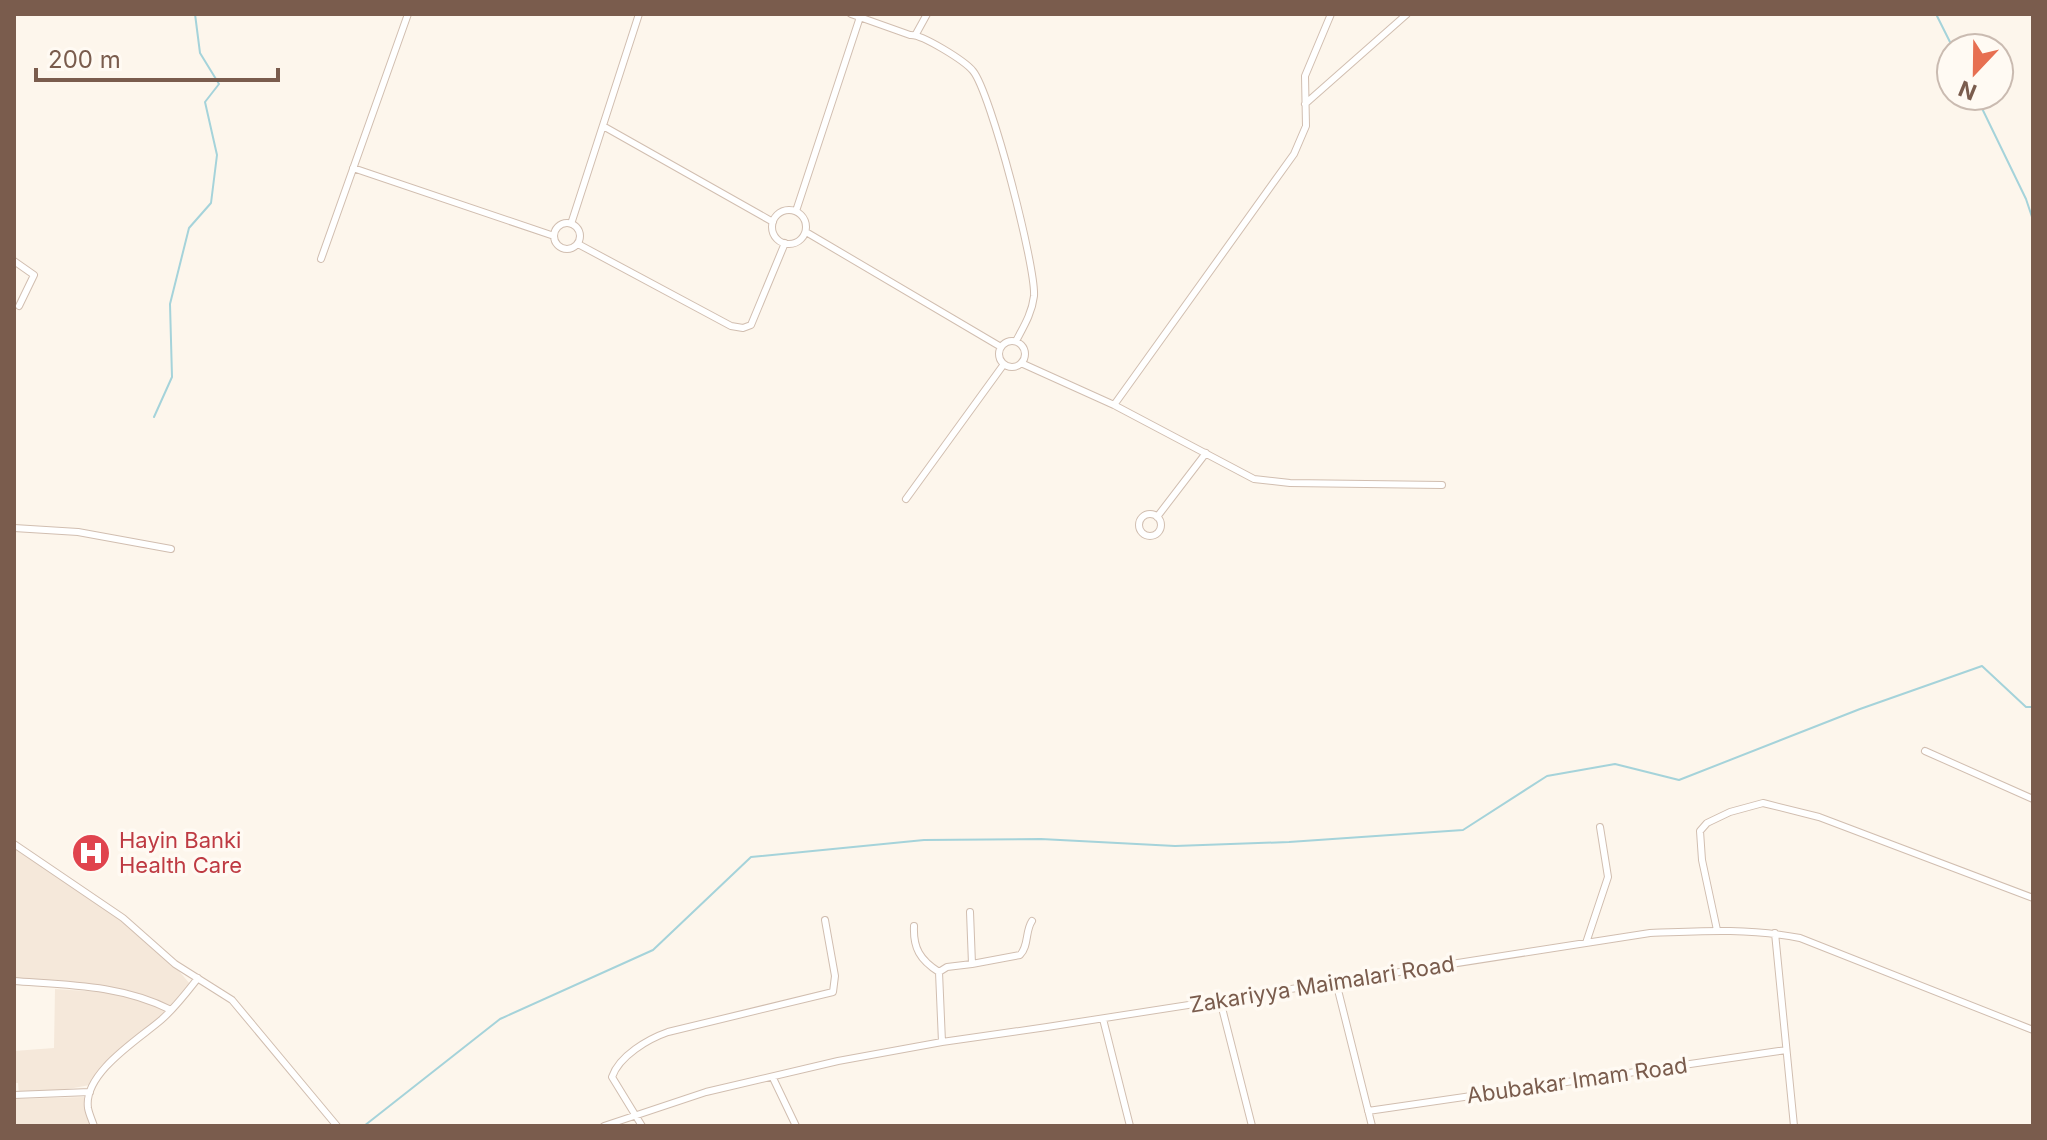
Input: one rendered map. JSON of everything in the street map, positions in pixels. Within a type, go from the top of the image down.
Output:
[{"type":"street","points":[[321,259],[408,14]]},
{"type":"street","points":[[571,224],[639,14]]},
{"type":"street","points":[[851,14],[910,35],[916,34],[974,71],[989,107],[1030,259],[1034,295],[1028,321],[1016,341]]},
{"type":"street","points":[[916,34],[927,14]]},
{"type":"street","points":[[1114,405],[1294,154],[1306,126],[1305,76],[1331,14]]},
{"type":"street","points":[[1305,104],[1407,14]]},
{"type":"street","points":[[796,211],[860,17]]},
{"type":"street","points":[[603,126],[773,222]]},
{"type":"street","points":[[353,168],[554,236]]},
{"type":"street","points":[[796,211],[805,220],[806,232],[801,240],[793,244],[785,243],[774,235],[773,222],[782,212],[796,211]]},
{"type":"street","points":[[563,223],[571,224],[578,229],[578,244],[571,249],[563,249],[556,244],[556,228],[563,223]]},
{"type":"street","points":[[806,232],[1001,347]]},
{"type":"street","points":[[578,244],[731,326],[743,328],[751,325],[785,243]]},
{"type":"street","points":[[14,261],[34,275],[19,306]]},
{"type":"street","points":[[1021,363],[1025,354],[1021,344],[1016,341],[1005,343],[999,353],[1004,364],[1021,363],[1114,405],[1254,479],[1269,483],[1442,485]]},
{"type":"street","points":[[906,499],[1004,364]]},
{"type":"street","points":[[1157,517],[1206,453]]},
{"type":"street","points":[[14,528],[78,532],[171,549]]},
{"type":"street","points":[[1925,751],[2033,799]]},
{"type":"street","points":[[1717,930],[1702,860],[1700,831],[1707,823],[1758,803],[1819,817],[2033,898]]},
{"type":"street","points":[[1586,943],[1608,877],[1600,827]]},
{"type":"street","points":[[14,844],[111,910],[175,964],[232,1000],[337,1126]]},
{"type":"street","points":[[970,912],[972,964]]},
{"type":"street","points":[[642,1126],[612,1073],[646,1041],[656,1037],[833,992],[835,976],[825,920]]},
{"type":"street","points":[[939,972],[947,967],[1020,955],[1024,952],[1032,921]]},
{"type":"street","points":[[914,926],[915,946],[920,957],[939,972],[942,1042]]},
{"type":"street","name":"Zakariyya Maimalari Road","points":[[604,1126],[706,1092],[838,1061],[942,1042],[1650,933],[1717,930],[1775,933],[1800,938],[2033,1030]]},
{"type":"street","points":[[1775,933],[1794,1126]]},
{"type":"street","points":[[94,1126],[88,1106],[90,1092],[118,1055],[171,1010],[198,978]]},
{"type":"street","points":[[14,981],[110,989],[144,997],[171,1010]]},
{"type":"street","points":[[1336,982],[1372,1126]]},
{"type":"street","points":[[1220,1000],[1252,1126]]},
{"type":"street","points":[[1103,1019],[1130,1126]]},
{"type":"street","name":"Abubakar Imam Road","points":[[1368,1111],[1786,1050]]},
{"type":"street","points":[[773,1078],[796,1126]]},
{"type":"street","points":[[14,1095],[90,1092]]},
{"type":"shaded area","points":[[14,846],[125,921],[172,963],[190,984],[170,1008],[144,996],[14,981]]},
{"type":"shaded area","points":[[55,989],[117,993],[165,1009],[167,1014],[131,1039],[90,1085],[40,1094],[19,1094],[18,1083],[14,1083],[14,1051],[54,1048]]},
{"type":"shaded area","points":[[84,1097],[92,1126],[14,1126],[14,1099]]},
{"type":"waterway","points":[[154,417],[172,377],[170,304],[189,228],[211,203],[217,155],[205,102],[219,84],[200,53],[195,14]]},
{"type":"waterway","points":[[1936,14],[1945,32]]},
{"type":"waterway","points":[[1984,112],[2033,220]]},
{"type":"waterway","points":[[364,1126],[500,1019],[653,950],[751,857],[924,840],[1041,839],[1175,846],[1463,830],[1547,776],[1615,764],[1679,780],[1860,709],[1982,666],[2026,707],[2033,707]]},
{"type":"place","name":"Hayin Banki Health Care","points":[[91,853]]}]
